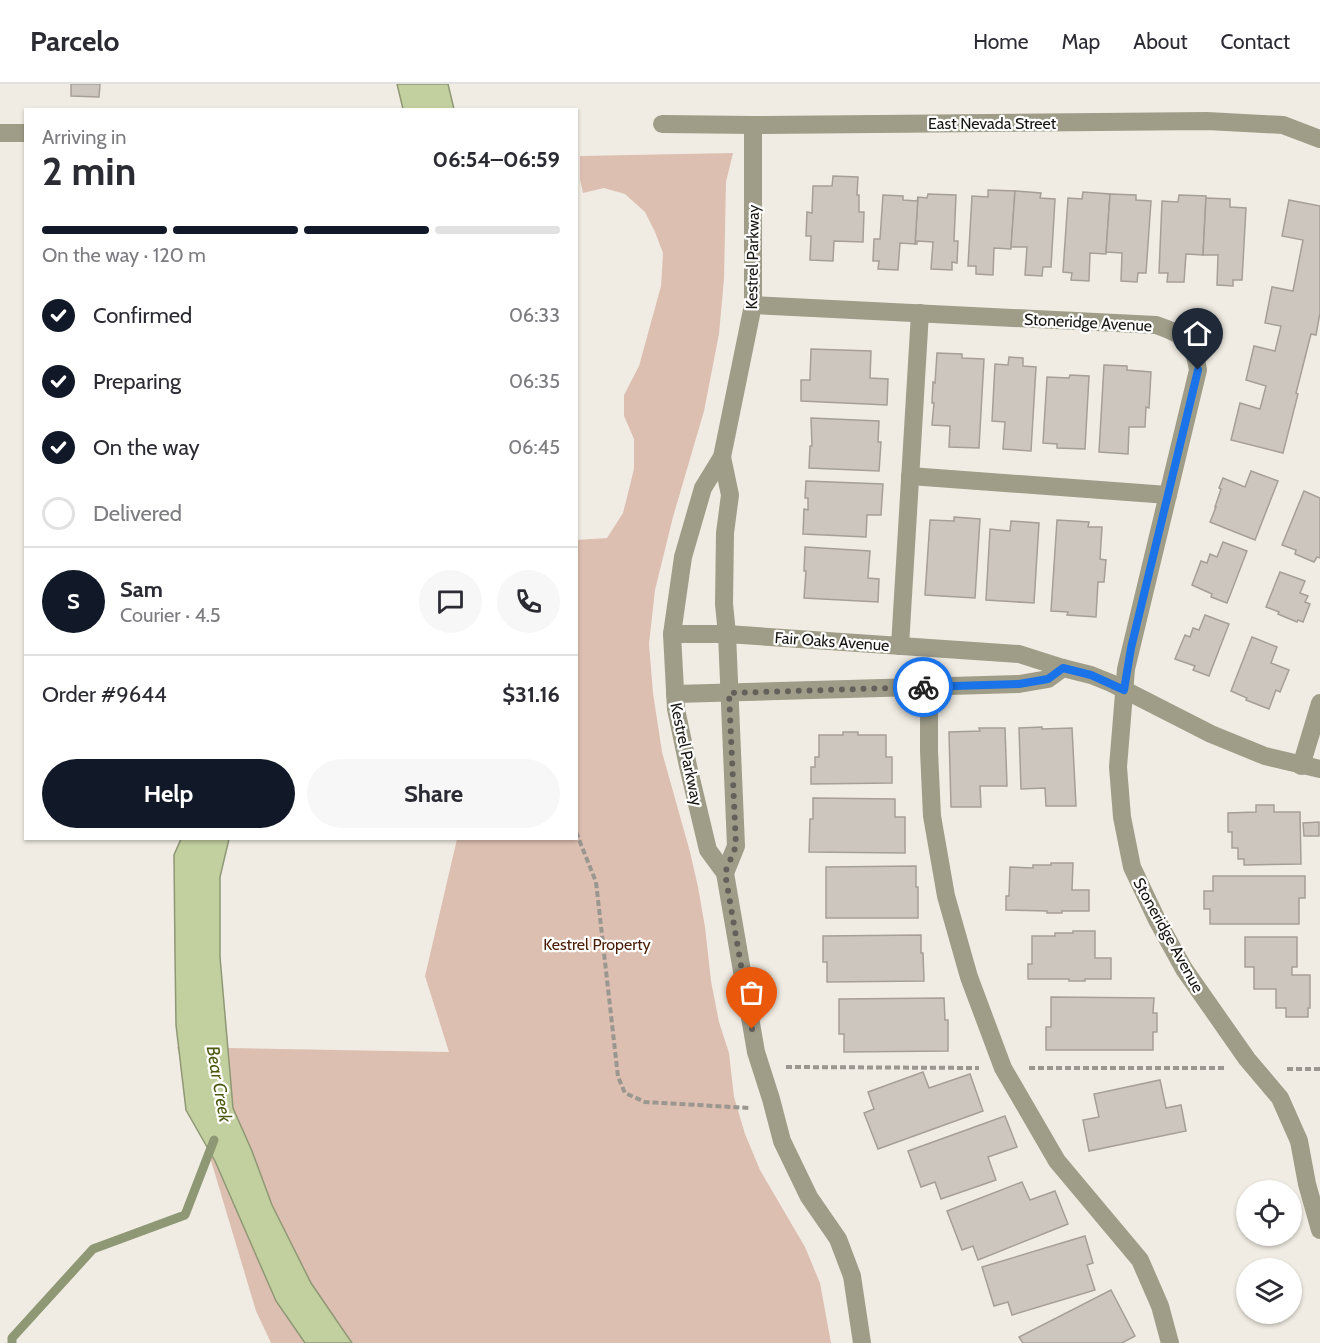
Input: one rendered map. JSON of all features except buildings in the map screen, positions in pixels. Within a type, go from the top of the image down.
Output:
[{"type":"street","name":"East Nevada Street","points":[[662,124],[1207,121],[1283,125],[1320,140]]},
{"type":"street","name":"Kestrel Parkway","points":[[753,125],[753,305],[722,457],[703,488],[683,557],[672,634],[676,709],[708,850],[725,873],[756,1052],[782,1141],[809,1197],[838,1239],[852,1276],[862,1343]]},
{"type":"street","points":[[0,133],[24,133]]},
{"type":"street","name":"Stoneridge Avenue","points":[[753,305],[1156,325],[1171,330],[1185,339],[1195,352],[1198,370],[1131,648],[1124,690],[1118,768],[1122,817],[1132,867],[1184,969],[1255,1068],[1280,1098],[1299,1141],[1307,1184],[1320,1230]]},
{"type":"street","points":[[900,646],[920,314]]},
{"type":"street","name":"Kestrel Parkway","points":[[722,457],[730,495],[725,545],[724,604],[736,846],[725,873]]},
{"type":"street","points":[[910,476],[1168,495]]},
{"type":"street","name":"Fair Oaks Avenue","points":[[672,634],[727,634],[1019,654],[1091,675],[1211,734],[1265,756],[1320,769]]},
{"type":"street","points":[[675,694],[1019,684],[1048,679],[1063,668]]},
{"type":"street","points":[[929,687],[928,751],[932,816],[946,896],[969,977],[1003,1068],[1057,1161],[1140,1260],[1160,1306],[1170,1343]]},
{"type":"street","points":[[1301,766],[1320,703]]},
{"type":"path","points":[[578,837],[596,882],[618,1077],[625,1094],[645,1102],[774,1109]]},
{"type":"path","points":[[761,1067],[1320,1069]]},
{"type":"green space","name":"Kestrel Property","points":[[733,153],[726,182],[724,279],[719,334],[704,411],[673,517],[655,590],[649,644],[653,693],[662,752],[698,887],[711,981],[719,1022],[729,1053],[734,1097],[745,1134],[760,1170],[805,1247],[820,1283],[831,1343],[271,1343],[256,1311],[177,1047],[449,1052],[425,976],[457,840],[578,840],[578,540],[607,538],[623,513],[634,469],[634,439],[624,416],[624,395],[639,366],[661,286],[663,253],[645,212],[625,194],[604,188],[583,193],[580,180],[580,156]]},
{"type":"water","points":[[397,84],[448,84],[454,108],[403,108]]},
{"type":"water","name":"Bear Creek","points":[[181,840],[229,840],[220,877],[220,957],[233,1108],[272,1205],[311,1283],[352,1343],[305,1343],[276,1301],[215,1161],[186,1110],[176,1025],[174,855]]},
{"type":"waterway","points":[[12,1343],[12,1338],[93,1249],[185,1215],[214,1140]]},
{"type":"way so far","points":[[752,1029],[725,873],[736,846],[729,693],[923,687]]},
{"type":"route","points":[[923,687],[1019,684],[1048,679],[1063,668],[1091,675],[1124,690],[1126,669],[1198,370]]}]
